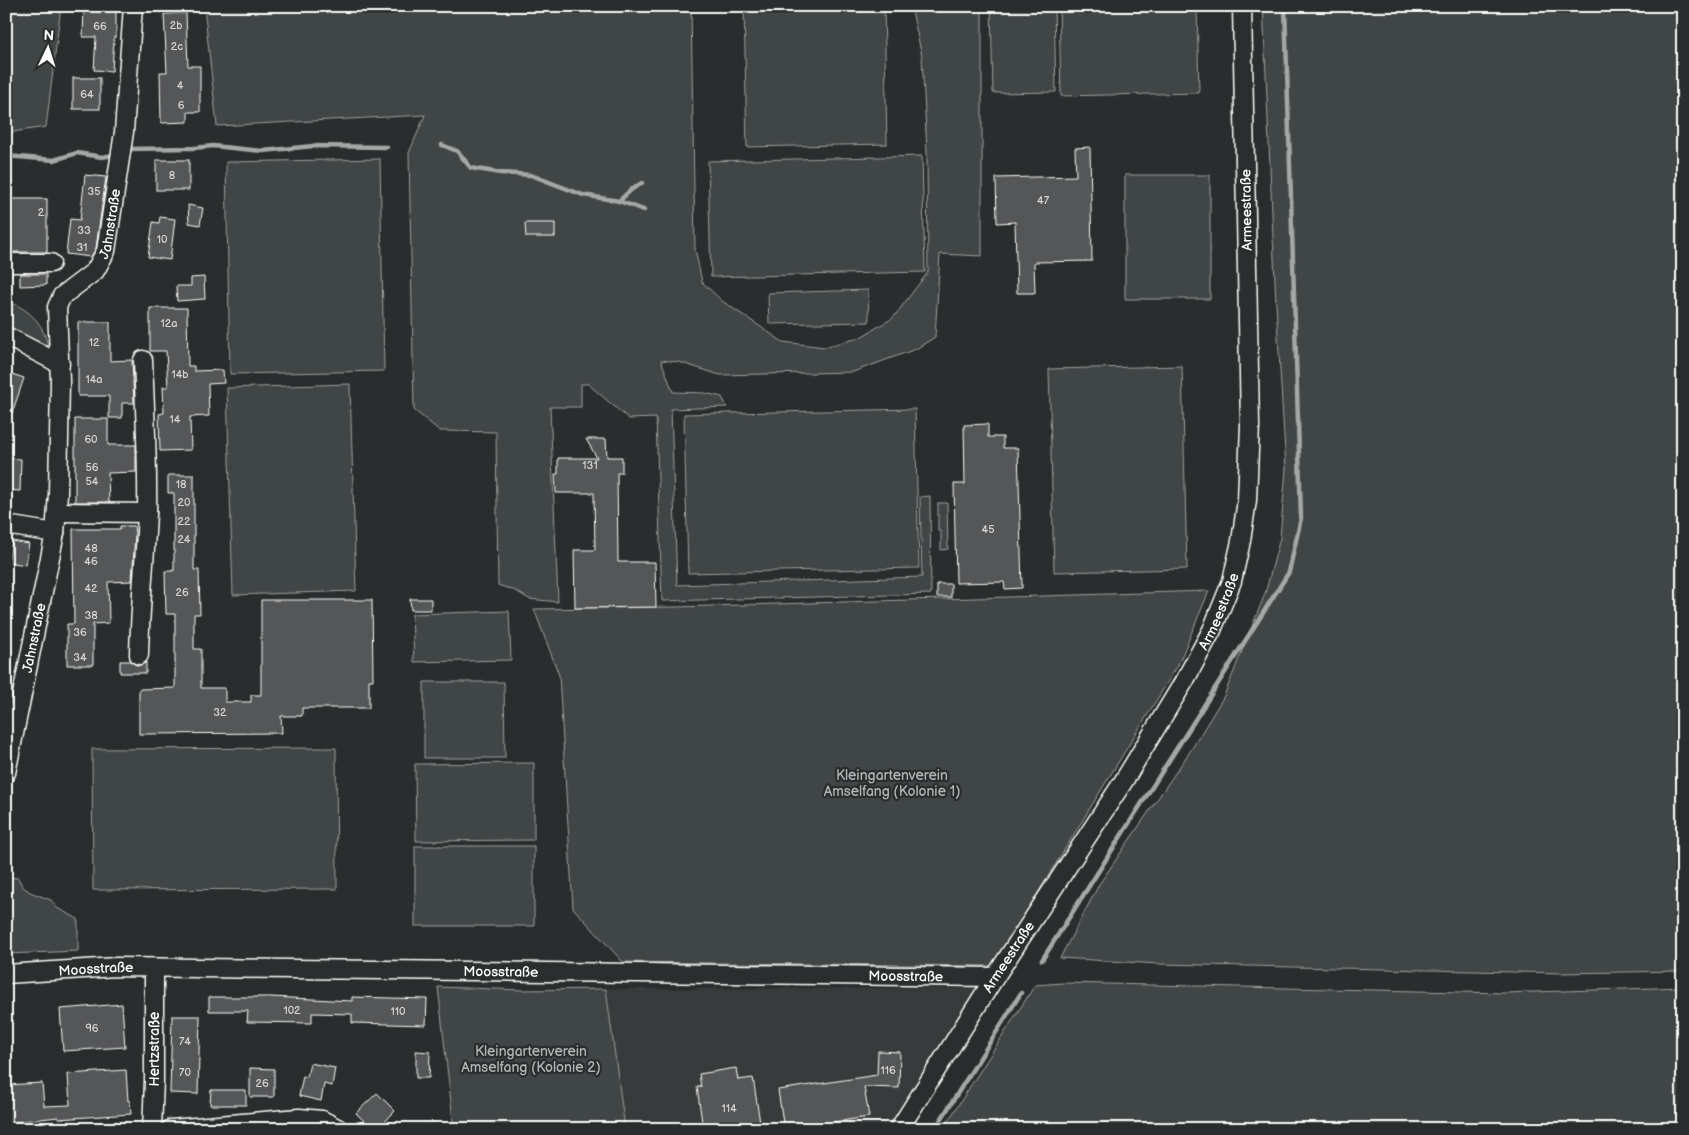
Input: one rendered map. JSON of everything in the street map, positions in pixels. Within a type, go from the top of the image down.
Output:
[{"type":"street","name":"Jahnstraße","points":[[6,773],[12,719],[38,623],[55,534],[60,364],[57,307],[62,296],[95,271],[106,251],[124,132],[134,6]]},
{"type":"street","name":"Armeestraße","points":[[899,1129],[1122,782],[1180,688],[1212,630],[1232,581],[1241,541],[1246,500],[1250,425],[1242,6]]},
{"type":"street","points":[[6,263],[52,263]]},
{"type":"street","points":[[6,336],[60,364]]},
{"type":"street","points":[[139,655],[146,513],[143,360]]},
{"type":"street","points":[[57,512],[146,513]]},
{"type":"street","points":[[6,525],[55,534]]},
{"type":"street","name":"Moosstraße","points":[[6,974],[116,967],[995,977]]},
{"type":"street","name":"Hertzstraße","points":[[152,1129],[154,968]]},
{"type":"street","points":[[171,1129],[299,1118],[322,1120],[339,1129]]},
{"type":"shaded area","points":[[979,988],[889,1129],[625,1129],[606,989]]},
{"type":"green space","points":[[6,6],[61,6],[46,127],[6,133]]},
{"type":"green space","points":[[204,6],[691,6],[695,249],[702,282],[722,301],[783,342],[824,347],[859,338],[893,318],[928,272],[927,152],[922,56],[911,6],[982,6],[982,256],[940,254],[935,337],[916,349],[853,372],[720,375],[679,362],[661,360],[673,392],[705,393],[722,397],[727,407],[671,409],[677,585],[922,577],[920,497],[930,496],[931,594],[662,601],[656,418],[629,419],[588,384],[581,384],[581,407],[550,407],[558,602],[529,599],[516,591],[498,585],[496,432],[440,431],[414,410],[409,153],[425,115],[217,126]]},
{"type":"green space","points":[[744,6],[884,6],[887,144],[747,147]]},
{"type":"green space","points":[[991,6],[1054,6],[1056,92],[993,93]]},
{"type":"green space","points":[[1059,6],[1197,6],[1199,93],[1061,96]]},
{"type":"green space","points":[[1263,6],[1683,6],[1683,971],[1561,973],[1159,964],[1060,958],[1100,883],[1191,750],[1224,696],[1265,594],[1280,538],[1286,469],[1276,304]]},
{"type":"green space","points":[[922,156],[925,272],[711,277],[708,161]]},
{"type":"green space","points":[[380,159],[384,371],[230,374],[226,162]]},
{"type":"green space","points":[[1125,175],[1210,175],[1210,299],[1125,299]]},
{"type":"green space","points":[[868,290],[869,322],[769,324],[768,293]]},
{"type":"green space","points":[[6,303],[17,305],[36,320],[42,329],[49,348],[6,329]]},
{"type":"green space","points":[[1182,366],[1187,569],[1054,572],[1049,369]]},
{"type":"green space","points":[[350,384],[356,591],[233,595],[227,388]]},
{"type":"green space","points":[[915,409],[919,568],[688,573],[684,414]]},
{"type":"green space","points":[[938,503],[947,503],[948,549],[941,550],[941,531],[938,531]]},
{"type":"green space","name":"Kleingartenverein Amselfang (Kolonie 1)","points":[[1209,591],[1178,665],[993,966],[623,962],[573,908],[559,675],[534,609],[676,607]]},
{"type":"green space","points":[[509,611],[511,660],[414,662],[412,614]]},
{"type":"green space","points":[[424,682],[504,682],[505,758],[424,758]]},
{"type":"green space","points":[[336,748],[337,889],[93,890],[92,749]]},
{"type":"green space","points":[[534,763],[534,840],[416,841],[415,764]]},
{"type":"green space","points":[[415,846],[534,846],[534,926],[415,926]]},
{"type":"green space","points":[[7,877],[18,878],[23,887],[30,892],[51,900],[57,908],[78,919],[78,951],[6,954]]},
{"type":"green space","points":[[1063,983],[1505,993],[1683,987],[1683,1129],[943,1129],[1035,985]]},
{"type":"green space","name":"Kleingartenverein Amselfang (Kolonie 2)","points":[[438,987],[522,990],[606,989],[625,1129],[454,1129]]},
{"type":"building","points":[[84,6],[116,6],[116,37],[114,37],[112,71],[94,70],[96,37],[83,37]]},
{"type":"building","points":[[186,13],[188,66],[200,66],[200,112],[188,112],[188,122],[161,123],[160,72],[167,72],[164,14]]},
{"type":"building","points":[[73,78],[100,78],[100,109],[73,109]]},
{"type":"building","points":[[1090,147],[1092,261],[1034,262],[1035,293],[1017,293],[1015,222],[997,223],[996,178],[1076,176],[1075,148]]},
{"type":"building","points":[[156,160],[189,160],[189,190],[156,190]]},
{"type":"building","points":[[85,175],[106,177],[96,248],[91,257],[66,254],[70,219],[80,220]]},
{"type":"building","points":[[6,199],[47,199],[47,252],[6,252]]},
{"type":"building","points":[[188,205],[203,208],[200,225],[189,223]]},
{"type":"building","points":[[160,217],[175,219],[170,260],[148,257],[153,222],[159,223]]},
{"type":"building","points":[[525,223],[555,223],[555,237],[526,237]]},
{"type":"building","points":[[20,274],[46,274],[46,285],[20,286]]},
{"type":"building","points":[[204,277],[205,299],[177,301],[176,286],[191,286],[191,278]]},
{"type":"building","points":[[150,308],[187,308],[188,366],[194,366],[194,371],[223,370],[224,383],[208,384],[209,416],[190,417],[191,450],[160,451],[159,414],[164,413],[163,387],[168,387],[166,351],[150,351]]},
{"type":"building","points":[[78,322],[110,322],[110,361],[132,360],[134,403],[122,403],[122,418],[109,418],[109,396],[78,396]]},
{"type":"building","points":[[6,372],[24,378],[8,425],[6,424]]},
{"type":"building","points":[[75,419],[108,419],[108,445],[136,445],[136,472],[108,473],[109,502],[75,502]]},
{"type":"building","points":[[988,424],[988,437],[1003,437],[1003,448],[1018,448],[1022,588],[1005,589],[1004,582],[956,583],[954,484],[965,484],[964,425]]},
{"type":"building","points":[[586,439],[606,439],[607,457],[622,457],[622,473],[617,473],[618,562],[655,562],[656,607],[575,608],[574,550],[595,550],[594,493],[556,493],[555,474],[558,474],[558,458],[597,458]]},
{"type":"building","points":[[6,458],[21,459],[20,491],[6,490]]},
{"type":"building","points":[[168,475],[194,475],[194,570],[199,570],[200,614],[194,614],[194,649],[201,649],[201,688],[225,688],[225,702],[251,702],[251,695],[261,695],[261,600],[372,600],[373,680],[369,680],[369,708],[302,708],[302,716],[281,716],[282,733],[139,734],[139,689],[175,688],[175,614],[166,614],[165,571],[174,571],[174,493],[168,493]]},
{"type":"building","points":[[120,526],[134,526],[132,581],[108,582],[109,623],[93,624],[93,665],[67,665],[67,624],[74,624],[73,529],[120,529]]},
{"type":"building","points":[[12,541],[29,544],[25,565],[8,562]]},
{"type":"building","points":[[937,584],[951,584],[951,597],[937,597]]},
{"type":"building","points":[[410,599],[431,599],[431,610],[411,610]]},
{"type":"building","points":[[120,661],[130,661],[138,666],[146,662],[146,673],[120,673]]},
{"type":"building","points":[[209,997],[271,997],[352,1001],[352,997],[427,999],[426,1025],[352,1023],[352,1014],[312,1013],[312,1023],[247,1022],[248,1011],[209,1011]]},
{"type":"building","points":[[122,1004],[125,1047],[63,1051],[60,1009]]},
{"type":"building","points":[[172,1016],[200,1016],[198,1094],[170,1093]]},
{"type":"building","points":[[416,1051],[430,1052],[429,1078],[416,1078]]},
{"type":"building","points":[[878,1051],[900,1052],[899,1088],[864,1087],[869,1117],[784,1129],[778,1090],[877,1075]]},
{"type":"building","points":[[310,1063],[335,1068],[332,1086],[324,1084],[321,1101],[299,1096],[303,1076],[307,1077]]},
{"type":"building","points":[[250,1068],[274,1069],[274,1097],[250,1097]]},
{"type":"building","points":[[736,1068],[738,1080],[753,1078],[761,1129],[703,1129],[697,1087],[701,1087],[699,1074]]},
{"type":"building","points":[[126,1070],[128,1101],[130,1100],[131,1114],[58,1119],[58,1117],[6,1123],[6,1085],[42,1083],[44,1106],[70,1105],[68,1074]]},
{"type":"building","points":[[211,1090],[246,1090],[246,1105],[210,1105]]},
{"type":"building","points":[[377,1093],[395,1111],[378,1129],[372,1129],[356,1113]]},
{"type":"waterway","points":[[1042,960],[1289,572],[1301,518],[1285,6]]},
{"type":"waterway","points":[[442,145],[457,151],[471,168],[531,175],[583,195],[619,201],[644,210]]},
{"type":"waterway","points":[[128,149],[213,146],[263,151],[313,146],[387,147]]},
{"type":"waterway","points":[[6,156],[54,160],[77,153],[102,157],[113,155],[114,153]]},
{"type":"waterway","points":[[619,201],[642,183]]},
{"type":"waterway","points":[[935,1129],[1021,993]]}]
